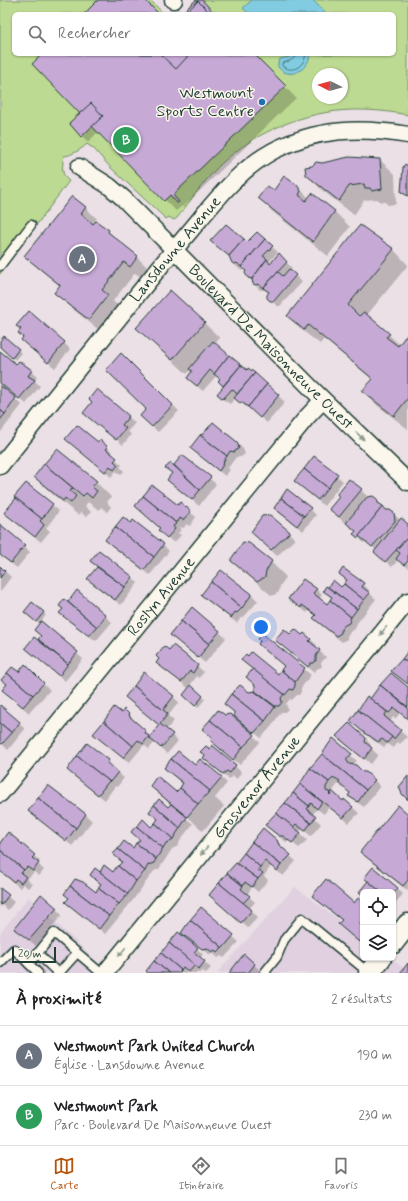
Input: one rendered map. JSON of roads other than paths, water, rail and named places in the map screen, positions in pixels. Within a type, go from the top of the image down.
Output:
[{"type":"street","name":"Lansdowne Avenue","points":[[0,466],[174,250],[230,184],[246,169],[273,151],[305,138],[323,133],[372,130],[408,135]]},
{"type":"street","name":"Boulevard De Maisonneuve Ouest","points":[[80,167],[114,191],[408,482]]},
{"type":"street","name":"Roslyn Avenue","points":[[0,794],[307,417],[324,400]]},
{"type":"street","name":"Grosvenor Avenue","points":[[105,973],[408,601]]},
{"type":"street","points":[[396,939],[408,924]]},
{"type":"street","points":[[369,973],[379,961]]},
{"type":"lane","points":[[0,266],[31,225]]},
{"type":"lane","points":[[266,973],[265,972],[277,957],[284,940],[302,918],[369,973]]},
{"type":"lane","points":[[28,964],[54,933],[101,973]]},
{"type":"lane","points":[[0,963],[14,949],[38,973]]},
{"type":"lane","points":[[37,953],[59,973],[77,953]]},
{"type":"water","points":[[252,0],[313,0],[324,12],[247,12],[243,8]]},
{"type":"water","points":[[310,56],[306,65],[298,72],[293,73],[282,71],[278,67],[280,59]]},
{"type":"place","name":"Westmount Sports Centre","points":[[262,102]]},
{"type":"place","name":"Westmount Park","points":[[126,140]]},
{"type":"place","name":"Westmount Park United Church","points":[[82,259]]}]
